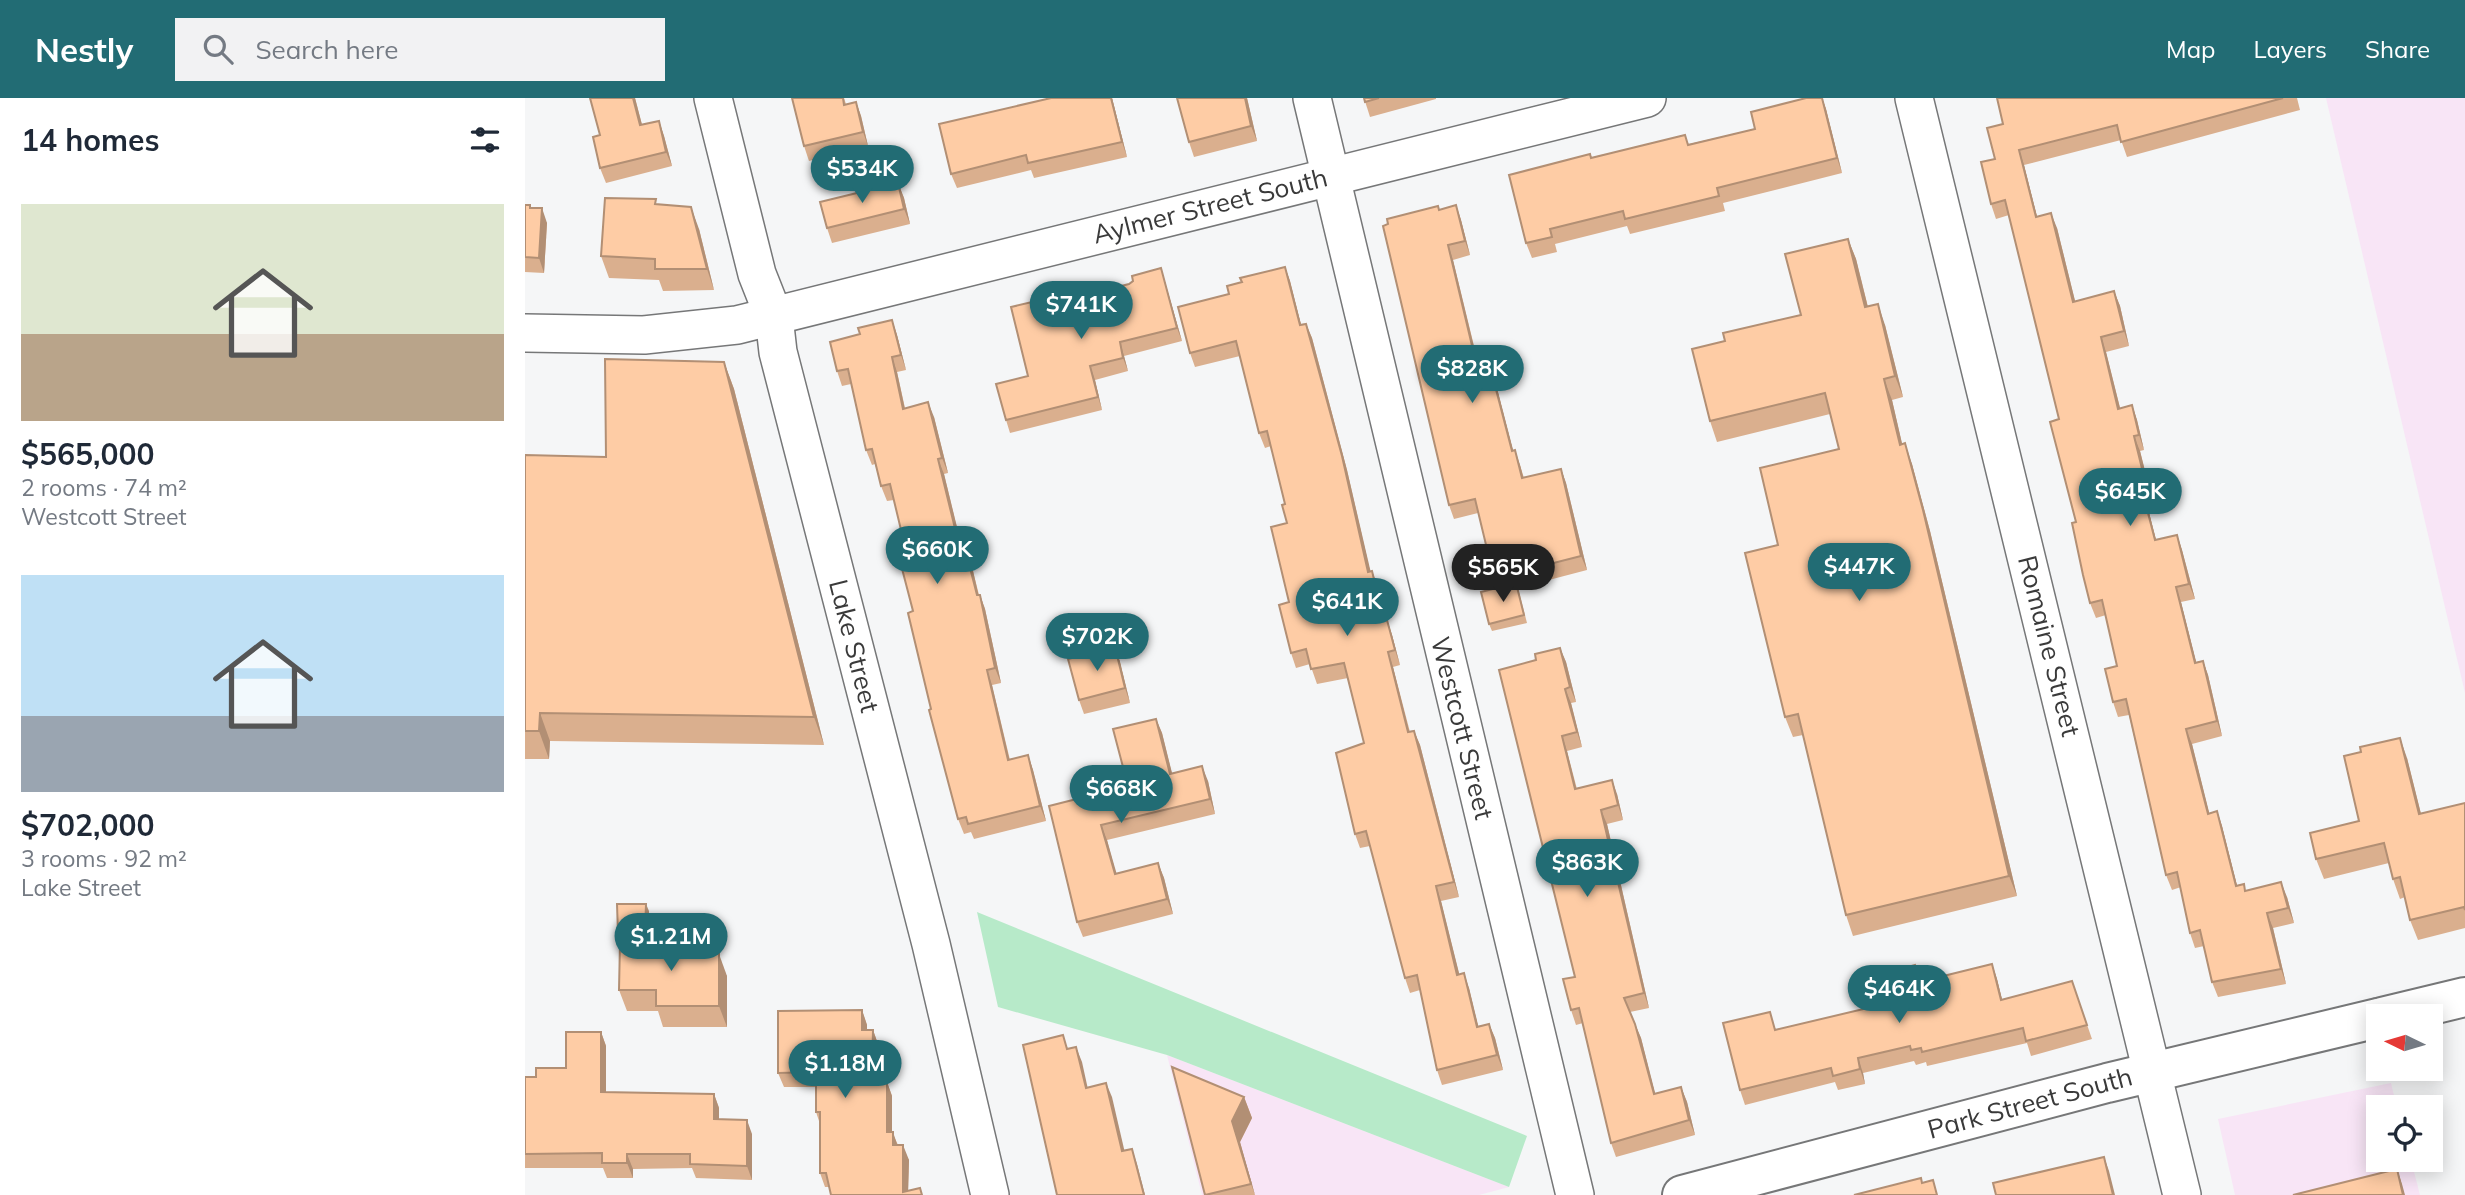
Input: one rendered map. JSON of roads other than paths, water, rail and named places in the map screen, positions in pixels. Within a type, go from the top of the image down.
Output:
[{"type":"main road","name":"Park Street South","points":[[2435,1004],[2465,997]]},
{"type":"main road","name":"Park Street South","points":[[1682,1195],[2152,1071],[2366,1020]]},
{"type":"street","name":"Lake Street","points":[[713,98],[757,274],[774,317],[778,352],[931,944],[990,1195]]},
{"type":"street","name":"Westcott Street","points":[[1312,98],[1575,1195]]},
{"type":"street","name":"Aylmer Street South","points":[[525,333],[644,335],[737,326],[1647,98]]},
{"type":"street","name":"Romaine Street","points":[[1914,98],[2182,1195]]}]
